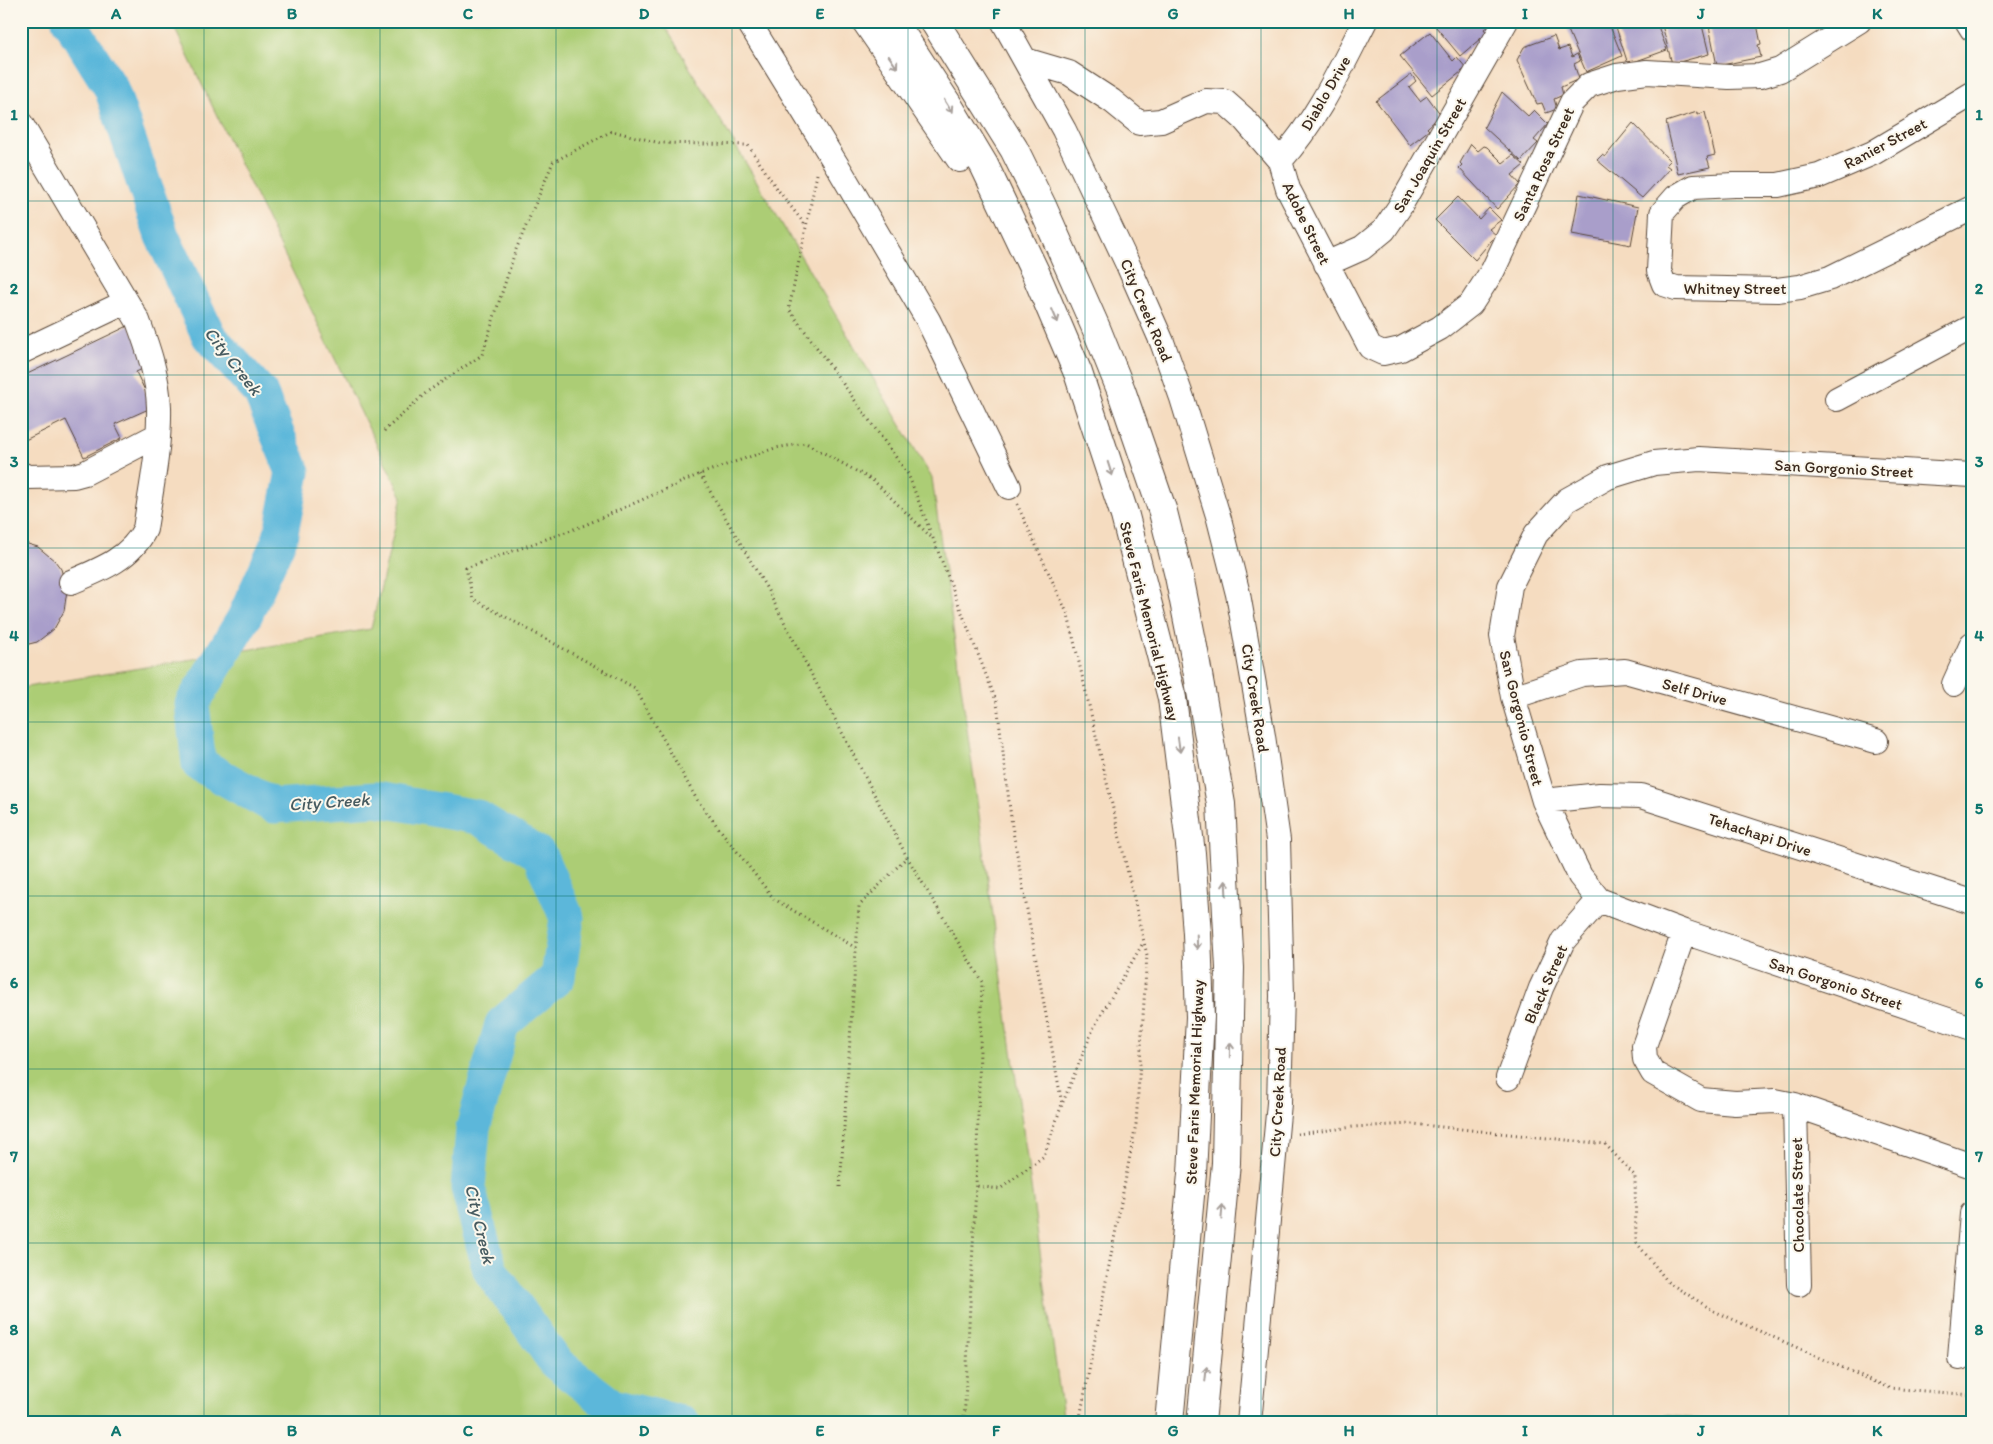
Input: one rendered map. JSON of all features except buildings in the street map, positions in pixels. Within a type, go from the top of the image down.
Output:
[{"type":"highway","points":[[866,21],[1035,272]]},
{"type":"highway","name":"Steve Faris Memorial Highway","points":[[893,21],[948,105],[984,165],[1035,272],[1078,373],[1125,516],[1172,698],[1182,775],[1196,925],[1200,1017],[1192,1174],[1169,1423]]},
{"type":"highway","name":"Steve Faris Memorial Highway","points":[[934,21],[1014,149],[1042,206],[1096,328],[1120,390],[1162,512],[1179,576],[1221,804],[1230,968],[1226,1163],[1201,1423]]},
{"type":"highway","points":[[946,21],[1014,149]]},
{"type":"street","points":[[748,21],[928,320],[1008,487]]},
{"type":"street","name":"City Creek Road","points":[[1003,21],[1064,130],[1129,266],[1162,342],[1182,398],[1213,501],[1238,594],[1278,840],[1282,996],[1276,1137],[1249,1423]]},
{"type":"street","name":"Diablo Drive","points":[[1280,161],[1297,142],[1320,106],[1365,21]]},
{"type":"street","name":"San Joaquin Street","points":[[1326,264],[1362,248],[1384,230],[1399,208],[1506,21]]},
{"type":"street","name":"Santa Rosa Street","points":[[1383,353],[1401,349],[1440,328],[1471,304],[1493,270],[1572,102],[1589,85],[1616,76],[1647,72],[1729,77],[1760,76],[1780,70],[1859,21]]},
{"type":"street","points":[[1967,21],[1972,29]]},
{"type":"street","name":"Adobe Street","points":[[1025,60],[1069,73],[1112,101],[1139,123],[1161,121],[1206,101],[1225,102],[1243,118],[1280,161],[1288,189],[1370,347],[1383,353]]},
{"type":"street","name":"Ranier Street","points":[[1676,197],[1693,187],[1778,185],[1820,176],[1873,153],[1972,94]]},
{"type":"street","points":[[21,124],[138,321],[152,366],[159,406],[158,435],[145,529],[139,542],[122,556],[95,572],[71,582]]},
{"type":"street","name":"Whitney Street","points":[[1676,197],[1662,213],[1659,271],[1664,284],[1676,288],[1777,290],[1800,287],[1830,278],[1972,208]]},
{"type":"street","points":[[21,352],[126,302]]},
{"type":"street","points":[[1838,399],[1972,327]]},
{"type":"street","points":[[21,474],[28,477],[80,474],[158,435]]},
{"type":"street","name":"San Gorgonio Street","points":[[1972,475],[1699,459],[1654,462],[1608,478],[1566,500],[1536,534],[1510,586],[1502,636],[1514,697],[1544,801],[1580,876],[1599,900],[1684,932],[1972,1028]]},
{"type":"street","points":[[1954,684],[1972,644]]},
{"type":"street","name":"Self Drive","points":[[1514,697],[1582,674],[1625,671],[1876,741]]},
{"type":"street","name":"Tehachapi Drive","points":[[1544,801],[1600,795],[1641,796],[1972,902]]},
{"type":"street","name":"Black Street","points":[[1508,1078],[1541,988],[1563,941],[1599,900]]},
{"type":"street","points":[[1684,932],[1644,1046],[1645,1059],[1653,1073],[1701,1100],[1735,1103],[1776,1101],[1795,1105],[1972,1166]]},
{"type":"street","name":"Chocolate Street","points":[[1795,1105],[1800,1284]]},
{"type":"street","points":[[1960,1358],[1972,1214]]},
{"type":"path","points":[[384,431],[428,391],[482,355],[514,252],[553,162],[612,131],[660,143],[748,145],[775,186],[806,227]]},
{"type":"path","points":[[823,144],[789,309],[908,474],[997,703],[1012,826],[1062,1104]]},
{"type":"path","points":[[856,948],[774,899],[697,800],[635,688],[473,599],[466,568],[585,525],[700,474],[775,448],[806,442],[874,481],[934,539]]},
{"type":"path","points":[[700,474],[767,589],[907,857],[982,982],[976,1186],[964,1423]]},
{"type":"path","points":[[1008,487],[1068,615],[1147,955],[1136,1124],[1079,1423]]},
{"type":"path","points":[[840,1187],[859,906],[907,857]]},
{"type":"path","points":[[976,1186],[1000,1189],[1044,1156],[1062,1104],[1094,1027],[1144,942]]},
{"type":"path","points":[[1276,1137],[1353,1127],[1413,1124],[1605,1144],[1635,1176],[1636,1242],[1668,1282],[1714,1311],[1889,1388],[1972,1395]]},
{"type":"green space","points":[[171,21],[662,21],[932,478],[1064,1423],[21,1423],[21,688],[371,629],[402,497]]},
{"type":"green space","points":[[1667,1415],[1727,1423],[1627,1423]]},
{"type":"waterway","name":"City Creek","points":[[69,21],[111,88],[162,236],[209,336],[260,392],[293,472],[280,538],[244,618],[192,704],[199,764],[274,806],[376,799],[477,817],[539,854],[567,918],[558,977],[502,1024],[473,1129],[468,1188],[490,1270],[556,1363],[612,1406],[683,1423]]}]
